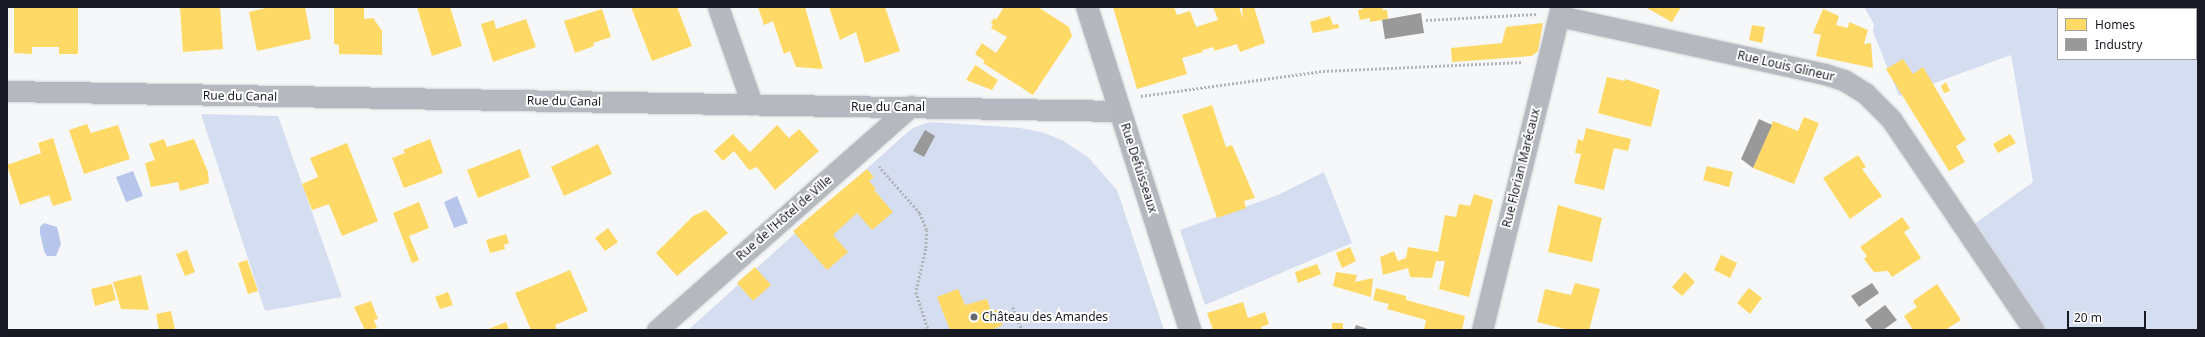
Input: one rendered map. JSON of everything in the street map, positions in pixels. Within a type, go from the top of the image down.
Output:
[{"type":"street","points":[[718,7],[752,104]]},
{"type":"street","name":"Rue Defuisseaux","points":[[1087,7],[1190,330]]},
{"type":"street","name":"Rue Florian Marécaux","points":[[1482,330],[1560,12]]},
{"type":"street","name":"Rue Louis Glineur","points":[[1560,12],[1825,74],[1844,80],[1865,93],[1891,119],[2034,330]]},
{"type":"street","name":"Rue du Canal","points":[[7,91],[911,106],[1120,111]]},
{"type":"street","name":"Rue de l'Hôtel de Ville","points":[[657,330],[911,106]]},
{"type":"path","points":[[1426,20],[1560,12]]},
{"type":"path","points":[[1120,111],[1138,97],[1323,71],[1548,61]]},
{"type":"path","points":[[863,148],[920,213],[927,230],[926,249],[916,292],[928,330]]},
{"type":"path","points":[[1013,307],[1022,330]]},
{"type":"shaded area","points":[[1864,7],[2146,7],[2057,8],[2057,60],[2197,60],[2198,29],[2198,330],[2044,330],[1973,225],[2033,182],[2011,55],[1899,96],[1873,32],[1874,24]]},
{"type":"shaded area","points":[[201,114],[278,116],[342,297],[265,311]]},
{"type":"shaded area","points":[[929,122],[1020,128],[1041,132],[1062,140],[1088,157],[1117,190],[1164,330],[688,330],[902,137],[913,128]]},
{"type":"shaded area","points":[[1324,172],[1352,243],[1205,305],[1180,230],[1278,195]]},
{"type":"water","points":[[133,171],[143,196],[126,202],[116,177]]},
{"type":"water","points":[[457,196],[468,223],[454,228],[444,202]]},
{"type":"water","points":[[44,223],[57,227],[61,244],[56,256],[47,256],[44,251],[40,227]]},
{"type":"building: Homes","points":[[180,7],[220,7],[223,49],[183,52]]},
{"type":"building: Homes","points":[[271,7],[305,7],[311,39],[257,51],[249,12]]},
{"type":"building: Homes","points":[[334,7],[364,7],[364,19],[373,18],[382,31],[382,55],[339,54],[339,45],[334,44]]},
{"type":"building: Homes","points":[[417,7],[450,7],[462,46],[432,56]]},
{"type":"building: Homes","points":[[631,7],[677,7],[692,46],[652,61]]},
{"type":"building: Homes","points":[[758,7],[805,7],[823,69],[796,67],[790,51],[784,54],[773,21],[764,25]]},
{"type":"building: Homes","points":[[829,7],[885,7],[900,51],[865,63],[856,32],[840,40]]},
{"type":"building: Homes","points":[[1004,7],[1038,7],[1069,27],[1072,36],[1033,95],[983,63],[985,61],[975,54],[982,43],[996,53],[1007,37],[991,28],[993,25],[991,23],[994,18],[996,20]]},
{"type":"building: Homes","points":[[1113,7],[1174,7],[1177,15],[1190,11],[1196,27],[1218,20],[1213,7],[1239,7],[1243,19],[1242,7],[1254,7],[1265,43],[1240,52],[1237,44],[1214,51],[1214,47],[1202,50],[1203,52],[1182,58],[1187,74],[1137,89]]},
{"type":"building: Homes","points":[[1363,7],[1382,7],[1383,10],[1387,10],[1388,19],[1370,22],[1370,18],[1360,20],[1358,10],[1363,9]]},
{"type":"building: Homes","points":[[1645,7],[1681,7],[1672,22]]},
{"type":"building: Homes","points":[[14,8],[78,8],[78,54],[59,54],[59,47],[32,47],[32,54],[14,53]]},
{"type":"building: Homes","points":[[602,9],[611,37],[593,43],[594,46],[575,53],[564,21]]},
{"type":"building: Homes","points":[[1823,9],[1839,16],[1836,25],[1848,28],[1849,22],[1868,30],[1864,44],[1871,43],[1873,68],[1816,56],[1821,35],[1813,33]]},
{"type":"building: Homes","points":[[1330,16],[1333,25],[1338,24],[1339,28],[1313,33],[1310,22]]},
{"type":"building: Homes","points":[[526,19],[536,47],[493,62],[481,24],[494,20],[496,29]]},
{"type":"building: Homes","points":[[1543,23],[1538,51],[1532,56],[1452,62],[1451,48],[1502,43],[1506,27]]},
{"type":"building: Homes","points":[[1752,25],[1765,27],[1762,43],[1749,40]]},
{"type":"building: Homes","points":[[1903,59],[1913,74],[1923,67],[1966,140],[1956,146],[1965,162],[1949,171],[1886,69]]},
{"type":"building: Homes","points":[[975,65],[998,80],[992,90],[966,80]]},
{"type":"building: Homes","points":[[1607,77],[1625,81],[1625,79],[1660,90],[1651,127],[1598,113]]},
{"type":"building: Homes","points":[[1946,82],[1950,91],[1944,93],[1941,86]]},
{"type":"building: Homes","points":[[1212,105],[1226,147],[1232,145],[1255,198],[1244,201],[1246,208],[1217,218],[1182,115]]},
{"type":"building: Homes","points":[[1804,117],[1819,123],[1794,184],[1753,168],[1773,121],[1798,131]]},
{"type":"building: Homes","points":[[87,124],[91,133],[118,125],[130,159],[84,174],[69,130]]},
{"type":"building: Homes","points":[[777,125],[789,138],[799,129],[819,151],[775,190],[757,167],[749,170],[734,151],[723,161],[714,151],[733,134],[750,152]]},
{"type":"building: Homes","points":[[1586,128],[1631,139],[1628,151],[1614,148],[1604,190],[1574,183],[1581,154],[1575,153],[1578,139],[1583,141]]},
{"type":"building: Homes","points":[[2010,134],[2016,143],[1998,153],[1993,144]]},
{"type":"building: Homes","points":[[53,138],[72,200],[53,206],[49,195],[20,205],[7,165],[41,153],[38,143]]},
{"type":"building: Homes","points":[[164,139],[167,147],[194,139],[208,172],[209,183],[180,191],[178,182],[151,187],[145,163],[155,160],[149,144]]},
{"type":"building: Homes","points":[[430,139],[443,173],[404,188],[392,158],[405,153],[403,150]]},
{"type":"building: Homes","points":[[347,143],[378,221],[342,236],[329,204],[312,210],[302,184],[318,177],[310,158]]},
{"type":"building: Homes","points":[[598,144],[612,174],[564,196],[551,167]]},
{"type":"building: Homes","points":[[520,149],[530,177],[478,198],[467,170]]},
{"type":"building: Homes","points":[[1858,155],[1866,167],[1862,169],[1882,196],[1850,219],[1823,178]]},
{"type":"building: Homes","points":[[1707,166],[1733,172],[1729,187],[1703,180]]},
{"type":"building: Homes","points":[[867,169],[874,177],[869,181],[876,189],[874,190],[893,212],[872,230],[857,213],[833,235],[848,252],[827,270],[793,231]]},
{"type":"building: Homes","points":[[1474,194],[1493,200],[1469,297],[1439,289],[1445,261],[1436,261],[1432,278],[1410,277],[1408,268],[1383,275],[1380,257],[1394,251],[1398,261],[1406,258],[1408,247],[1438,252],[1445,215],[1456,217],[1459,204],[1470,206]]},
{"type":"building: Homes","points":[[419,202],[429,228],[409,236],[419,260],[412,263],[393,213]]},
{"type":"building: Homes","points":[[1558,205],[1602,218],[1592,262],[1548,252]]},
{"type":"building: Homes","points":[[706,210],[728,233],[677,276],[656,253],[693,216]]},
{"type":"building: Homes","points":[[1902,217],[1910,228],[1904,232],[1921,258],[1892,277],[1888,271],[1874,272],[1864,259],[1867,256],[1860,247]]},
{"type":"building: Homes","points":[[608,228],[618,242],[605,251],[595,238]]},
{"type":"building: Homes","points":[[506,234],[509,243],[504,245],[505,249],[490,253],[486,240]]},
{"type":"building: Homes","points":[[1350,247],[1356,261],[1342,268],[1336,253]]},
{"type":"building: Homes","points":[[187,250],[195,272],[185,276],[176,254]]},
{"type":"building: Homes","points":[[1721,255],[1737,263],[1730,278],[1714,270]]},
{"type":"building: Homes","points":[[247,260],[258,291],[248,294],[238,263]]},
{"type":"building: Homes","points":[[1317,264],[1321,274],[1298,283],[1295,272]]},
{"type":"building: Homes","points":[[755,267],[771,285],[753,301],[737,283]]},
{"type":"building: Homes","points":[[570,270],[588,311],[555,325],[557,330],[531,330],[515,293]]},
{"type":"building: Homes","points":[[1336,272],[1357,275],[1355,282],[1373,278],[1371,297],[1333,286]]},
{"type":"building: Homes","points":[[1685,272],[1695,282],[1682,296],[1672,287]]},
{"type":"building: Homes","points":[[141,275],[149,310],[121,309],[113,282]]},
{"type":"building: Homes","points":[[1575,283],[1600,289],[1589,330],[1569,330],[1537,322],[1545,289],[1571,295]]},
{"type":"building: Homes","points":[[112,284],[116,300],[95,306],[91,289]]},
{"type":"building: Homes","points":[[1937,284],[1961,320],[1945,330],[1913,330],[1904,316],[1917,307],[1913,301]]},
{"type":"building: Homes","points":[[1376,288],[1406,296],[1406,300],[1465,316],[1462,330],[1424,330],[1426,320],[1387,309],[1389,304],[1373,300]]},
{"type":"building: Homes","points":[[1749,288],[1762,298],[1750,314],[1737,303]]},
{"type":"building: Homes","name":"Château des Amandes","points":[[958,289],[965,305],[987,299],[991,311],[1001,310],[1005,320],[1001,326],[991,330],[950,330],[937,297]]},
{"type":"building: Homes","points":[[448,292],[453,305],[440,309],[435,297]]},
{"type":"building: Homes","points":[[371,301],[378,319],[374,320],[377,328],[365,330],[354,307]]},
{"type":"building: Homes","points":[[1243,302],[1248,318],[1265,312],[1269,324],[1261,327],[1262,330],[1213,330],[1207,313]]},
{"type":"building: Homes","points":[[171,311],[175,330],[159,330],[156,314]]},
{"type":"building: Homes","points":[[506,322],[509,330],[486,330]]},
{"type":"building: Homes","points":[[1332,323],[1343,323],[1343,330],[1332,330]]},
{"type":"building: Industry","points":[[1421,13],[1424,33],[1385,39],[1382,20]]},
{"type":"building: Industry","points":[[1759,119],[1772,125],[1753,168],[1741,159]]},
{"type":"building: Industry","points":[[925,130],[935,136],[924,157],[913,151]]},
{"type":"building: Industry","points":[[1872,283],[1879,293],[1859,307],[1851,296]]},
{"type":"building: Industry","points":[[1885,305],[1897,320],[1883,330],[1873,330],[1865,320]]},
{"type":"building: Industry","points":[[1356,325],[1371,330],[1354,330]]},
{"type":"place","name":"Château des Amandes","points":[[974,317]]}]
